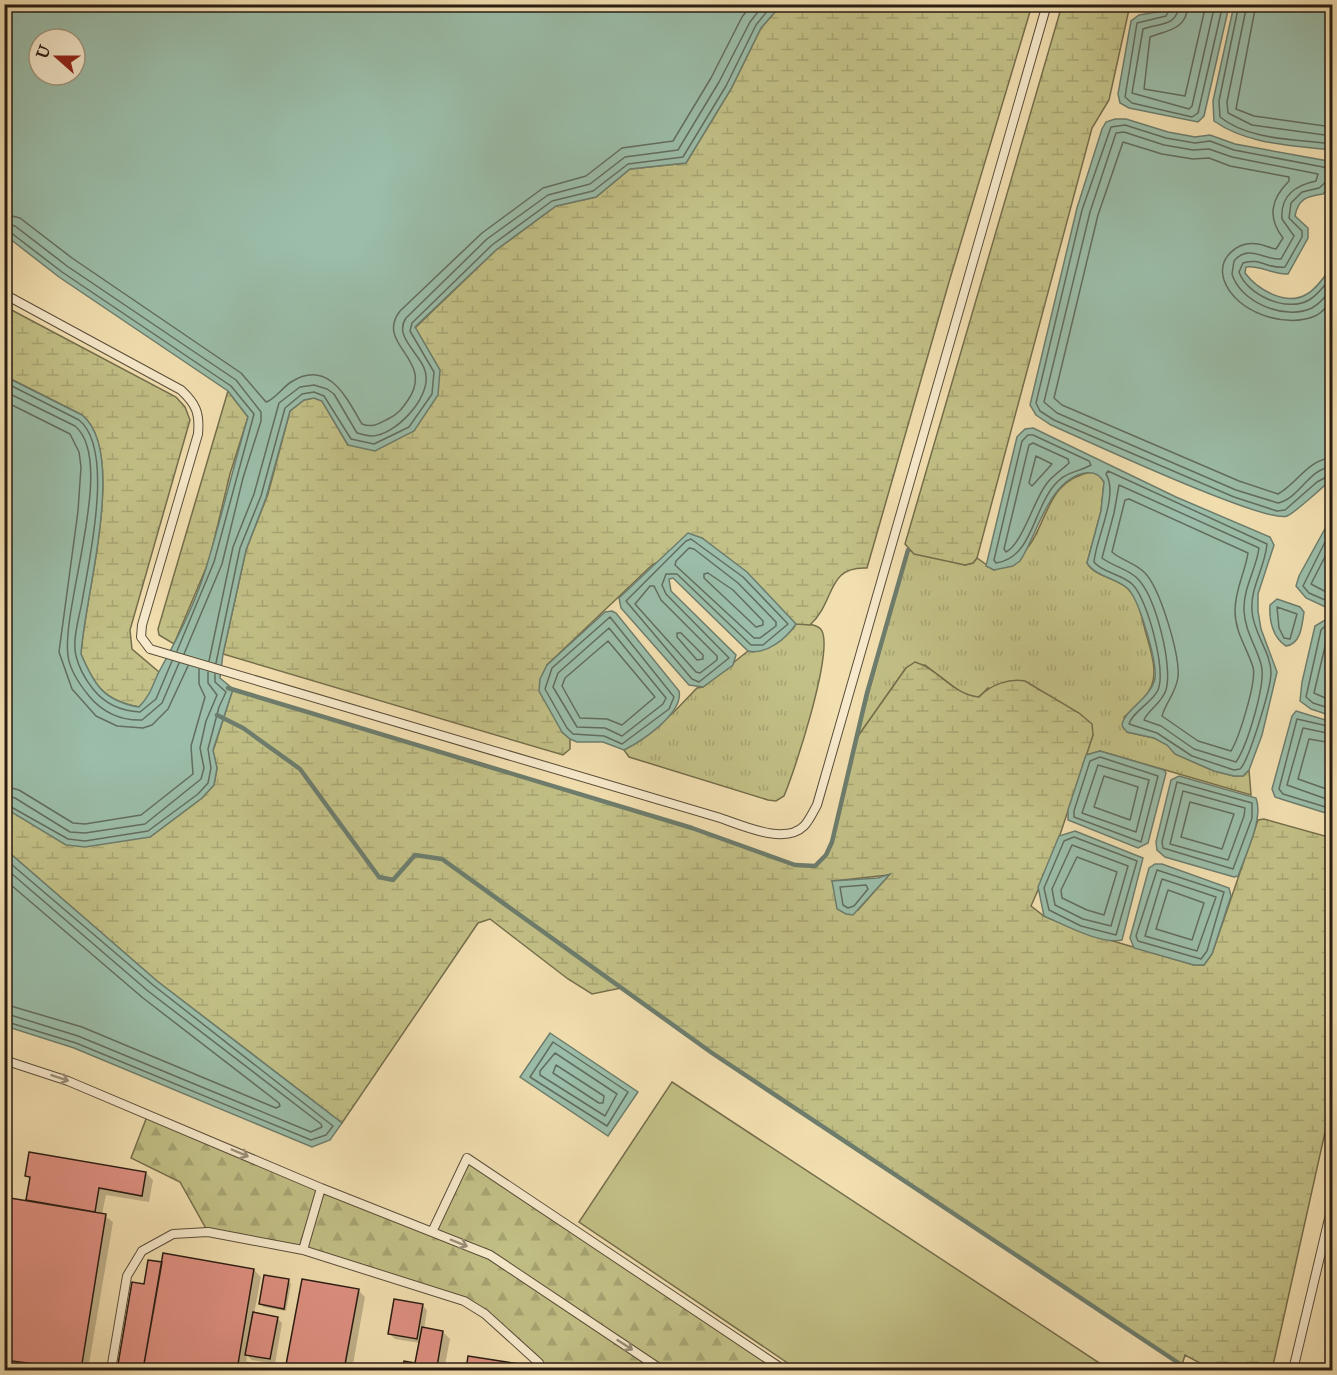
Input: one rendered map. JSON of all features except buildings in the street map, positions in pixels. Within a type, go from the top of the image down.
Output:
[{"type":"lane","points":[[4,294],[132,362],[181,390],[194,402],[198,412],[198,434],[142,625],[144,644],[161,653],[778,834],[794,833],[805,825],[817,805],[1047,4]]},
{"type":"lane","points":[[4,1060],[68,1080],[321,1188],[489,1255],[662,1371]]},
{"type":"lane","points":[[432,1232],[466,1158],[784,1371]]},
{"type":"lane","points":[[303,1250],[321,1188]]},
{"type":"lane","points":[[1293,1371],[1332,1206]]},
{"type":"lane","points":[[111,1371],[127,1276],[142,1251],[173,1234],[208,1232],[303,1250],[464,1300],[485,1314],[539,1363]]},
{"type":"green space","points":[[781,5],[1032,5],[867,568],[854,569],[844,573],[838,579],[818,616],[810,625],[796,624],[702,538],[652,565],[547,665],[562,732],[570,739],[570,749],[563,755],[223,654],[246,550],[268,494],[290,411],[304,400],[314,398],[322,401],[348,445],[440,371],[415,328],[496,250],[556,206],[596,197],[630,169],[686,163],[731,89],[761,28]]},
{"type":"green space","points":[[1062,5],[1130,5],[1109,100],[1092,128],[977,558],[973,563],[965,565],[914,554],[905,544]]},
{"type":"green space","points":[[4,306],[176,397],[185,407],[190,420],[130,630],[132,649],[159,672],[151,695],[139,707],[117,701],[102,690],[91,675],[81,654],[103,492],[102,460],[95,434],[82,415],[5,376]]},
{"type":"green space","points":[[228,391],[248,417],[230,474],[209,561],[174,644],[159,635],[158,629]]},
{"type":"green space","points":[[1091,472],[1099,475],[1104,482],[1101,511],[1087,563],[1095,572],[1119,582],[1133,595],[1141,613],[1153,663],[1153,682],[1149,690],[1124,717],[1127,732],[1154,738],[1168,745],[1175,754],[1214,771],[1243,776],[1249,770],[1251,795],[1100,751],[1086,755],[1093,735],[988,688],[979,697],[966,696],[925,665],[906,668],[856,739],[908,550],[965,565],[973,563],[977,558],[994,570],[1020,555],[1028,547],[1059,490],[1077,476]]},
{"type":"green space","points":[[796,624],[810,624],[820,628],[824,644],[818,686],[784,796],[776,801],[768,800],[629,757],[624,750],[673,713],[697,688],[703,687],[748,651],[753,652],[793,629]]},
{"type":"green space","points":[[915,662],[924,665],[961,692],[979,697],[1000,683],[1025,681],[1079,713],[1092,724],[1093,735],[1053,856],[1031,906],[1044,916],[1079,931],[1194,965],[1204,965],[1212,954],[1258,820],[1264,819],[1332,838],[1332,1101],[1272,1370],[1213,1370],[1185,1355],[1182,1365],[712,1053],[621,988],[592,994],[568,979],[490,919],[478,923],[342,1123],[157,981],[5,849],[4,808],[150,837],[202,798],[214,785],[217,768],[213,751],[233,689],[692,828],[795,865],[815,866],[826,855],[832,842],[856,739],[906,668]],"holes":[[[889,875],[858,910],[832,881]]]},
{"type":"green space","points":[[672,1082],[1110,1370],[798,1370],[579,1222]]},
{"type":"green space","points":[[148,1114],[431,1232],[467,1158],[784,1370],[560,1370],[539,1363],[464,1301],[303,1250],[208,1232],[180,1182],[131,1158]]},
{"type":"water","points":[[5,5],[781,5],[761,28],[731,89],[686,163],[630,169],[596,197],[556,206],[496,250],[415,327],[440,370],[438,395],[414,431],[375,451],[348,445],[322,401],[314,398],[304,400],[290,411],[266,498],[246,550],[223,654],[220,678],[233,689],[213,750],[217,768],[214,785],[202,798],[150,837],[85,847],[66,845],[5,808],[4,376],[82,415],[95,434],[102,460],[103,492],[81,654],[91,675],[102,690],[117,701],[139,707],[150,693],[200,586],[248,417],[228,391],[59,277],[5,235]]},
{"type":"water","points":[[1167,5],[1229,6],[1204,116],[1198,122],[1129,108],[1120,103],[1118,94],[1131,21],[1139,15],[1163,11]]},
{"type":"water","points":[[1234,5],[1332,5],[1332,150],[1271,143],[1241,135],[1214,121],[1213,101]]},
{"type":"water","points":[[1126,119],[1168,132],[1195,137],[1210,135],[1235,144],[1328,161],[1332,169],[1330,186],[1323,194],[1304,199],[1296,210],[1295,216],[1308,228],[1308,238],[1288,274],[1251,267],[1246,267],[1245,273],[1264,290],[1290,298],[1299,297],[1311,291],[1321,282],[1332,266],[1332,478],[1310,499],[1287,516],[1272,515],[1245,507],[1134,462],[1051,425],[1036,415],[1030,405],[1077,208],[1102,129],[1106,122]]},
{"type":"water","points":[[1033,428],[1176,497],[1270,537],[1274,545],[1258,594],[1258,611],[1261,629],[1277,672],[1262,735],[1249,770],[1243,776],[1214,771],[1175,754],[1167,745],[1154,738],[1127,732],[1122,726],[1127,715],[1148,692],[1155,678],[1155,670],[1146,630],[1131,593],[1121,584],[1094,571],[1087,563],[1101,511],[1104,482],[1098,475],[1085,473],[1072,478],[1062,486],[1045,509],[1020,561],[1013,566],[994,570],[986,566],[1017,437],[1025,429]]},
{"type":"water","points":[[1332,516],[1332,610],[1306,598],[1296,586],[1299,576]]},
{"type":"water","points":[[688,533],[702,538],[747,572],[796,624],[775,645],[762,651],[748,651],[673,578],[669,579],[671,591],[736,655],[733,665],[703,687],[689,685],[621,608],[619,598]]},
{"type":"water","points":[[1277,599],[1300,607],[1304,612],[1298,638],[1286,646],[1275,634],[1271,623],[1270,605]]},
{"type":"water","points":[[612,611],[679,691],[679,699],[669,717],[651,733],[624,750],[603,742],[577,742],[570,739],[562,732],[539,691],[540,679],[547,665],[605,612]]},
{"type":"water","points":[[1325,620],[1332,623],[1332,716],[1311,709],[1300,701],[1315,626]]},
{"type":"water","points":[[1296,711],[1332,722],[1332,815],[1275,797],[1272,789],[1292,716]]},
{"type":"water","points":[[1100,751],[1164,770],[1166,773],[1148,843],[1138,848],[1068,820],[1068,810],[1086,755]]},
{"type":"water","points":[[1179,776],[1256,798],[1258,816],[1256,826],[1238,876],[1234,877],[1165,857],[1157,850],[1156,842],[1171,780]]},
{"type":"water","points":[[1075,831],[1143,858],[1122,940],[1113,941],[1093,937],[1044,916],[1038,887],[1059,836]]},
{"type":"water","points":[[5,849],[157,981],[342,1123],[330,1140],[312,1147],[74,1048],[5,1026]]},
{"type":"water","points":[[1155,864],[1162,864],[1229,888],[1231,896],[1212,954],[1204,965],[1194,965],[1134,948],[1130,938],[1149,868]]},
{"type":"water","points":[[890,874],[853,915],[837,909],[832,881],[878,878]]},
{"type":"water","points":[[550,1033],[638,1092],[608,1136],[520,1077]]},
{"type":"waterway","points":[[228,688],[692,828],[795,865],[815,866],[826,855],[832,842],[867,693],[908,550]]},
{"type":"waterway","points":[[217,715],[243,728],[300,769],[379,877],[393,880],[415,855],[442,859],[712,1053],[1189,1370]]}]
